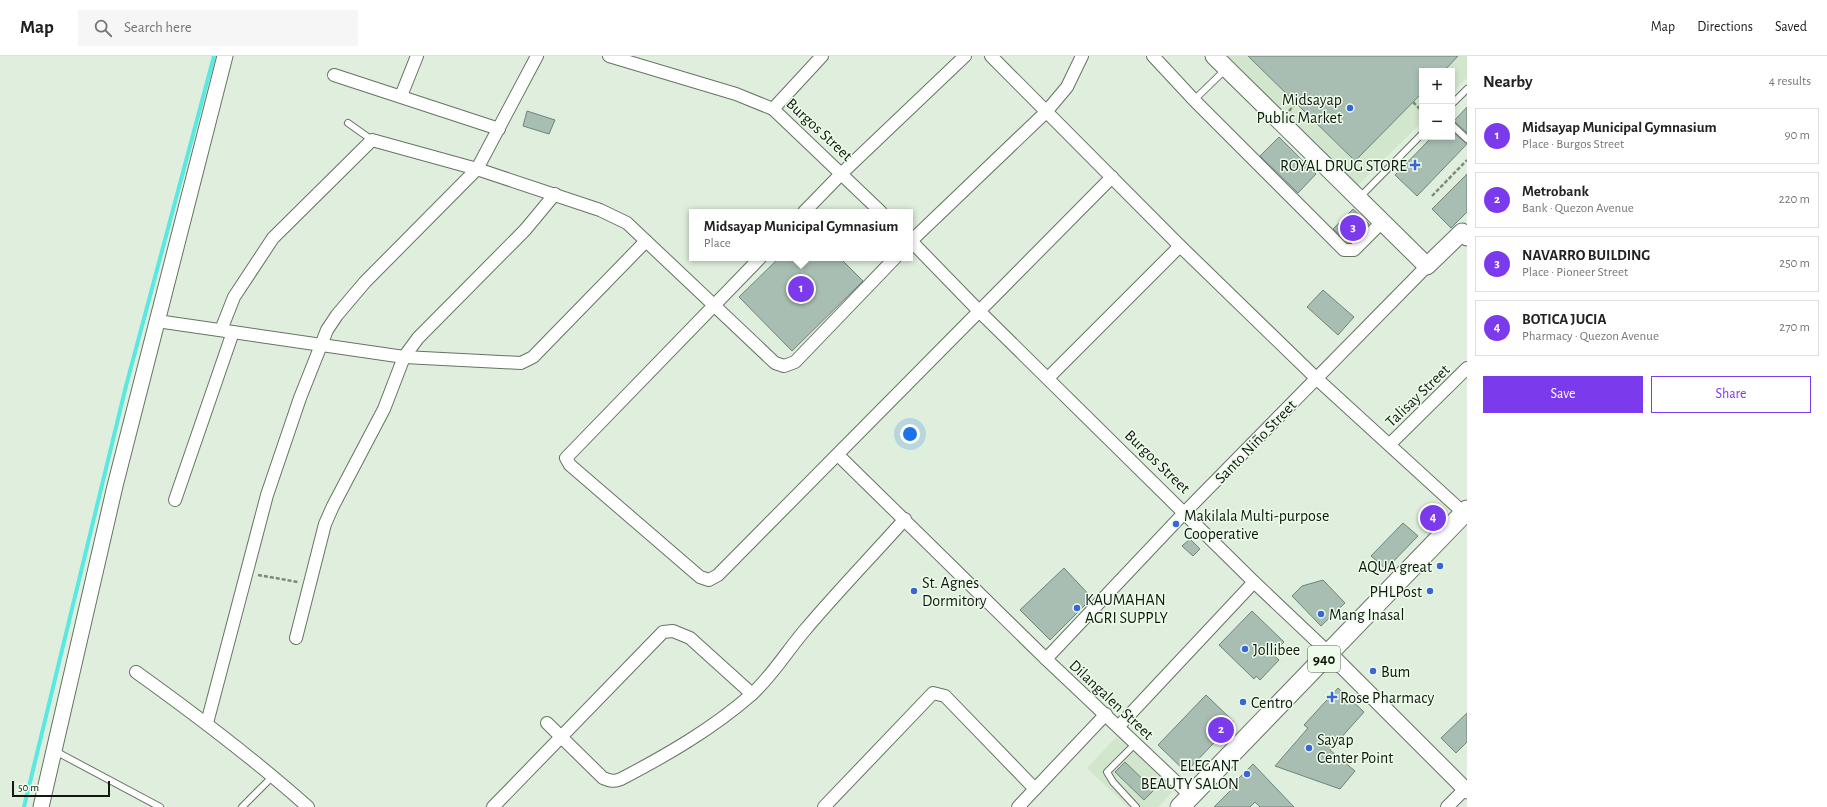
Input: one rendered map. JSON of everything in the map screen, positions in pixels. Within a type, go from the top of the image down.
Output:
[{"type":"main road","points":[[1214,56],[1427,266]]},
{"type":"main road","name":"Santo Niño Street","points":[[1427,266],[1465,232]]},
{"type":"main road","name":"940","points":[[1186,801],[1466,513]]},
{"type":"street","points":[[41,807],[115,486],[225,56]]},
{"type":"street","points":[[401,96],[417,56]]},
{"type":"street","points":[[207,723],[248,573],[257,528],[267,495],[297,405],[330,324],[365,282],[477,169],[537,56]]},
{"type":"street","name":"Burgos Street","points":[[609,56],[736,94],[773,109],[878,209]]},
{"type":"street","points":[[773,109],[822,56]]},
{"type":"street","points":[[807,209],[841,174],[965,56]]},
{"type":"street","points":[[991,56],[1180,246],[1316,378],[1466,513]]},
{"type":"street","points":[[913,238],[1046,112],[1067,87],[1082,56]]},
{"type":"street","points":[[1153,56],[1194,100],[1344,250],[1354,250],[1382,222]]},
{"type":"street","points":[[334,75],[499,129]]},
{"type":"street","points":[[221,330],[234,297],[273,238],[372,140],[477,169],[555,194],[616,217],[627,224],[715,304],[775,363],[784,366],[795,362],[892,261]]},
{"type":"street","points":[[757,261],[567,456],[566,460],[700,577],[708,580],[718,575],[1112,177]]},
{"type":"street","points":[[296,638],[325,524],[389,397],[404,357],[418,338],[525,230],[555,194]]},
{"type":"street","points":[[156,321],[404,357],[521,363],[533,357],[646,241]]},
{"type":"street","name":"Burgos Street","points":[[913,244],[979,311],[1466,789]]},
{"type":"street","points":[[1048,378],[1180,246]]},
{"type":"street","name":"Santo Niño Street","points":[[1046,658],[1185,512],[1427,266]]},
{"type":"street","points":[[175,500],[233,332]]},
{"type":"street","name":"Talisay Street","points":[[1390,444],[1467,368]]},
{"type":"street","name":"Dilangalen Street","points":[[838,455],[1046,658],[1119,726],[1136,743],[1186,801]]},
{"type":"street","points":[[547,723],[603,778],[614,782],[664,757],[724,718],[752,694],[766,679],[805,630],[905,519]]},
{"type":"street","points":[[1119,726],[1254,582]]},
{"type":"street","points":[[493,807],[663,632],[673,631],[690,638],[752,694]]},
{"type":"street","points":[[136,672],[207,723],[273,776],[308,807]]},
{"type":"street","points":[[824,807],[933,693],[945,696],[1035,789]]},
{"type":"street","points":[[1018,807],[1106,714]]},
{"type":"street","points":[[1447,807],[1466,789]]},
{"type":"lane","points":[[1194,100],[1226,68]]},
{"type":"lane","points":[[1455,101],[1467,90]]},
{"type":"lane","points":[[348,123],[372,140]]},
{"type":"lane","points":[[1455,128],[1467,139]]},
{"type":"lane","points":[[1358,198],[1419,137]]},
{"type":"lane","points":[[1136,743],[1107,772],[1113,782],[1136,807]]},
{"type":"lane","points":[[53,751],[160,807]]},
{"type":"lane","points":[[242,807],[273,776]]},
{"type":"path","points":[[1413,102],[1419,109]]},
{"type":"path","points":[[1432,196],[1467,160]]},
{"type":"path","points":[[248,573],[309,584]]},
{"type":"shaded area","name":"Midsayap Public Market","points":[[1226,56],[1467,56],[1467,78],[1455,90],[1455,68],[1419,68],[1419,125],[1357,186]]},
{"type":"shaded area","points":[[1120,733],[1177,787],[1158,807],[1128,807],[1087,768]]},
{"type":"building","name":"Midsayap Public Market","points":[[1248,56],[1458,56],[1447,68],[1419,68],[1419,96],[1355,161]]},
{"type":"building","points":[[1467,107],[1467,133],[1455,122],[1455,120]]},
{"type":"building","points":[[527,111],[555,120],[549,134],[523,126]]},
{"type":"building","points":[[1455,134],[1467,144],[1417,196],[1395,175],[1429,140],[1455,140]]},
{"type":"building","points":[[1279,137],[1316,174],[1298,193],[1260,156]]},
{"type":"building","points":[[1467,174],[1467,212],[1451,228],[1432,209]]},
{"type":"building","points":[[1353,209],[1369,224],[1351,242],[1347,242],[1333,229]]},
{"type":"building","points":[[776,261],[843,261],[863,281],[792,351],[739,297]]},
{"type":"building","points":[[1323,290],[1354,317],[1338,335],[1307,307]]},
{"type":"building","points":[[1403,523],[1418,536],[1386,569],[1371,556]]},
{"type":"building","points":[[1190,539],[1200,549],[1193,556],[1182,546]]},
{"type":"building","points":[[1064,568],[1092,598],[1050,640],[1020,610]]},
{"type":"building","name":"Mang Inasal","points":[[1323,580],[1345,603],[1321,626],[1292,596],[1302,586]]},
{"type":"building","name":"Jollibee","points":[[1252,611],[1284,642],[1272,654],[1279,660],[1260,680],[1256,676],[1254,679],[1219,645]]},
{"type":"building","points":[[1338,688],[1364,712],[1330,750],[1355,771],[1340,789],[1275,766],[1308,728],[1304,725]]},
{"type":"building","points":[[1206,695],[1234,722],[1186,772],[1158,745]]},
{"type":"building","points":[[1467,713],[1467,742],[1456,753],[1441,738]]},
{"type":"building","points":[[1125,762],[1154,790],[1144,800],[1115,772]]},
{"type":"building","points":[[1253,764],[1294,807],[1260,807],[1255,802],[1250,807],[1214,807],[1238,783],[1236,781]]},
{"type":"waterway","points":[[24,807],[126,386],[214,56]]},
{"type":"place","name":"Midsayap Public Market","points":[[1350,108]]},
{"type":"place","name":"ROYAL DRUG STORE","points":[[1415,165]]},
{"type":"place","name":"NAVARRO BUILDING","points":[[1353,228]]},
{"type":"place","name":"Midsayap Municipal Gymnasium","points":[[801,289]]},
{"type":"place","name":"BOTICA JUCIA","points":[[1433,518]]},
{"type":"place","name":"Makilala Multi-purpose Cooperative","points":[[1176,524]]},
{"type":"place","name":"AQUA great","points":[[1440,566]]},
{"type":"place","name":"St. Agnes Dormitory","points":[[914,591]]},
{"type":"place","name":"PHLPost","points":[[1430,591]]},
{"type":"place","name":"KAUMAHAN AGRI SUPPLY","points":[[1077,608]]},
{"type":"place","name":"Mang Inasal","points":[[1321,614]]},
{"type":"place","name":"Jollibee","points":[[1245,649]]},
{"type":"place","name":"Bum","points":[[1373,671]]},
{"type":"place","name":"Rose Pharmacy","points":[[1332,697]]},
{"type":"place","name":"Centro","points":[[1243,702]]},
{"type":"place","name":"Metrobank","points":[[1221,730]]},
{"type":"place","name":"Sayap Center Point","points":[[1309,748]]},
{"type":"place","name":"ELEGANT BEAUTY SALON","points":[[1247,774]]}]
